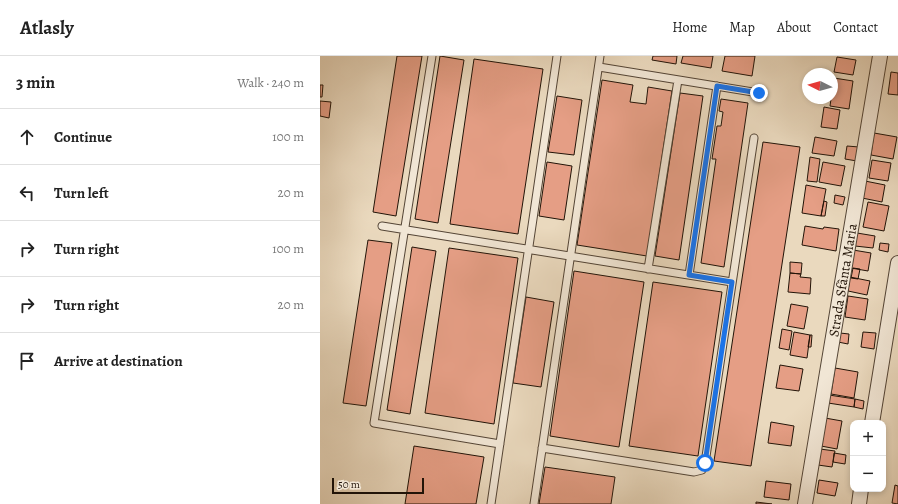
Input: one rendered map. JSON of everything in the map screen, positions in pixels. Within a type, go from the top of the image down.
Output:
[{"type":"street","name":"Strada Sfânta Maria","points":[[805,504],[880,56]]},
{"type":"street","points":[[872,420],[898,263]]},
{"type":"street","points":[[859,504],[861,492]]},
{"type":"lane","points":[[432,56],[374,423],[500,444]]},
{"type":"lane","points":[[490,504],[556,56]]},
{"type":"lane","points":[[534,504],[600,56]]},
{"type":"lane","points":[[599,67],[759,93]]},
{"type":"lane","points":[[648,269],[678,80]]},
{"type":"lane","points":[[689,275],[717,86]]},
{"type":"lane","points":[[542,448],[694,472],[702,470],[705,463],[754,138]]},
{"type":"lane","points":[[382,226],[732,282]]},
{"type":"building","points":[[397,56],[422,56],[396,216],[373,212]]},
{"type":"building","points":[[440,56],[464,60],[438,223],[415,219]]},
{"type":"building","points":[[653,56],[677,56],[676,64],[652,60]]},
{"type":"building","points":[[683,56],[713,56],[711,68],[681,63]]},
{"type":"building","points":[[725,56],[755,56],[752,76],[722,71]]},
{"type":"building","points":[[837,57],[856,60],[853,75],[838,73],[838,68],[835,68]]},
{"type":"building","points":[[474,59],[543,69],[518,234],[450,224]]},
{"type":"building","points":[[891,72],[898,73],[898,95],[888,94]]},
{"type":"building","points":[[838,79],[853,81],[849,109],[830,106],[830,104],[838,104]]},
{"type":"building","points":[[602,80],[633,85],[630,102],[646,104],[648,87],[672,91],[647,256],[577,245]]},
{"type":"building","points":[[320,85],[323,85],[322,97],[320,97]]},
{"type":"building","points":[[680,93],[703,96],[679,260],[655,256]]},
{"type":"building","points":[[557,96],[582,100],[574,155],[548,152]]},
{"type":"building","points":[[721,99],[748,103],[724,267],[701,263],[716,159],[712,159],[717,126],[721,126],[723,112],[719,111]]},
{"type":"building","points":[[320,101],[331,102],[329,118],[320,116]]},
{"type":"building","points":[[824,107],[840,110],[837,129],[821,127]]},
{"type":"building","points":[[874,133],[897,137],[893,159],[871,155]]},
{"type":"building","points":[[815,137],[837,141],[834,156],[812,153]]},
{"type":"building","points":[[763,142],[800,147],[751,466],[714,461]]},
{"type":"building","points":[[847,146],[859,147],[857,161],[845,159]]},
{"type":"building","points":[[810,157],[820,159],[817,182],[807,181]]},
{"type":"building","points":[[872,160],[891,163],[888,181],[869,178]]},
{"type":"building","points":[[547,162],[572,166],[564,220],[539,216]]},
{"type":"building","points":[[823,162],[845,166],[841,186],[819,182]]},
{"type":"building","points":[[865,181],[885,185],[882,202],[862,198]]},
{"type":"building","points":[[806,185],[826,189],[821,216],[802,213]]},
{"type":"building","points":[[835,195],[845,197],[843,205],[834,203]]},
{"type":"building","points":[[824,201],[827,202],[825,216],[821,216]]},
{"type":"building","points":[[868,202],[889,206],[884,231],[863,227]]},
{"type":"building","points":[[805,226],[823,229],[824,227],[839,229],[836,251],[802,245]]},
{"type":"building","points":[[857,233],[875,236],[873,248],[855,246]]},
{"type":"building","points":[[368,240],[392,243],[366,406],[343,403]]},
{"type":"building","points":[[880,243],[889,244],[888,252],[879,250]]},
{"type":"building","points":[[412,247],[436,251],[410,414],[387,410]]},
{"type":"building","points":[[449,248],[518,258],[494,424],[425,413]]},
{"type":"building","points":[[853,250],[871,253],[868,271],[851,268]]},
{"type":"building","points":[[790,262],[802,263],[801,274],[790,273]]},
{"type":"building","points":[[853,268],[860,269],[858,279],[851,278]]},
{"type":"building","points":[[574,271],[644,282],[619,447],[550,436]]},
{"type":"building","points":[[790,273],[801,274],[800,277],[811,278],[810,294],[788,292]]},
{"type":"building","points":[[850,277],[870,281],[867,295],[848,291]]},
{"type":"building","points":[[653,282],[722,292],[698,456],[629,446]]},
{"type":"building","points":[[848,296],[868,299],[865,320],[845,317]]},
{"type":"building","points":[[526,297],[554,302],[541,387],[513,383]]},
{"type":"building","points":[[791,304],[808,307],[804,329],[787,326]]},
{"type":"building","points":[[782,329],[792,331],[789,350],[779,348]]},
{"type":"building","points":[[794,332],[810,335],[807,358],[790,355]]},
{"type":"building","points":[[863,332],[876,333],[874,349],[861,347]]},
{"type":"building","points":[[840,333],[849,334],[848,344],[838,342]]},
{"type":"building","points":[[810,335],[812,335],[811,347],[808,347]]},
{"type":"building","points":[[780,365],[803,369],[799,391],[776,388]]},
{"type":"building","points":[[835,368],[858,372],[854,398],[831,394]]},
{"type":"building","points":[[829,395],[855,399],[854,407],[828,403]]},
{"type":"building","points":[[855,399],[864,401],[863,409],[854,407]]},
{"type":"building","points":[[825,418],[842,421],[837,449],[821,446]]},
{"type":"building","points":[[771,422],[794,426],[791,446],[768,443]]},
{"type":"building","points":[[414,446],[484,457],[476,504],[405,504]]},
{"type":"building","points":[[820,449],[835,451],[832,467],[818,465]]},
{"type":"building","points":[[834,453],[846,455],[845,464],[833,462]]},
{"type":"building","points":[[545,467],[615,477],[611,504],[539,504]]},
{"type":"building","points":[[819,480],[838,483],[835,496],[817,493]]},
{"type":"building","points":[[766,481],[791,484],[789,500],[764,497]]},
{"type":"building","points":[[895,485],[898,486],[898,504],[892,503]]},
{"type":"building","points":[[756,502],[772,504],[756,504]]},
{"type":"route","points":[[705,463],[732,282],[689,275],[717,86],[759,93]]}]
